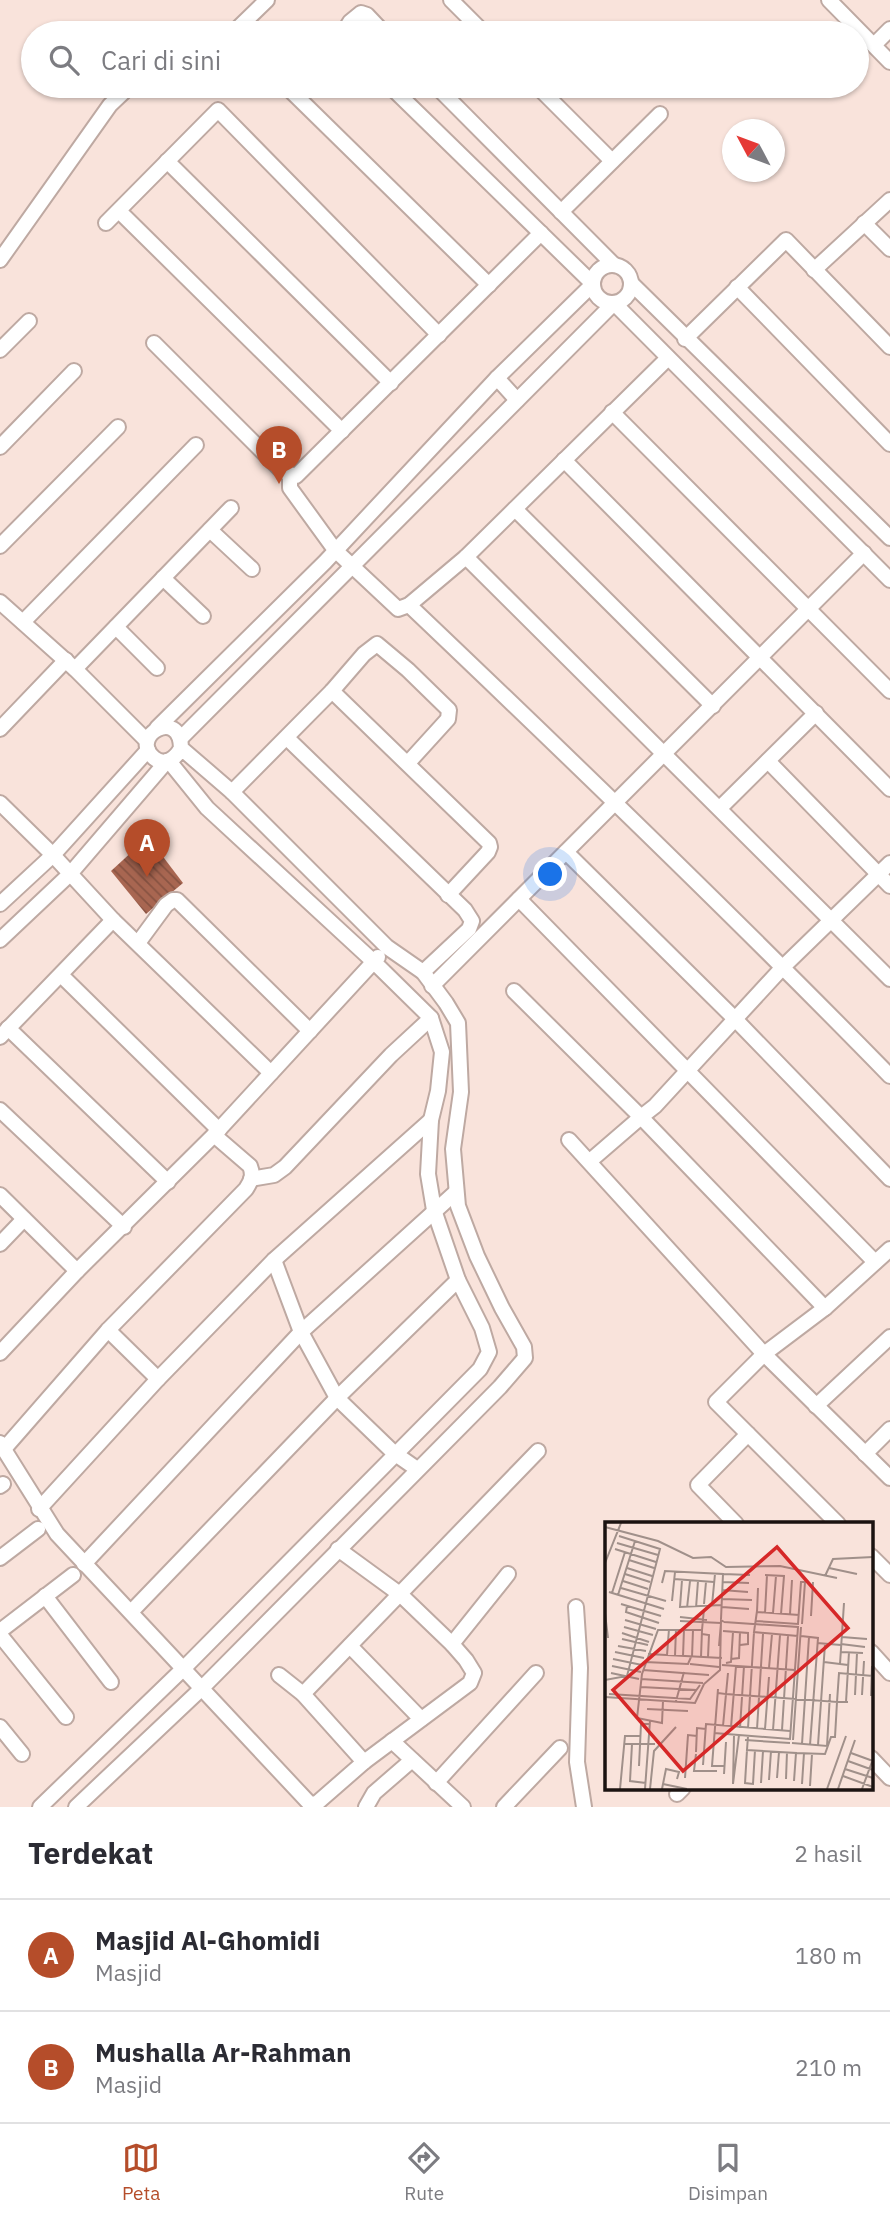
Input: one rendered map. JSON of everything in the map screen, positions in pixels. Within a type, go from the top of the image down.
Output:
[{"type":"street","points":[[245,21],[267,0]]},
{"type":"street","points":[[451,0],[472,21]]},
{"type":"street","points":[[832,1],[851,21]]},
{"type":"street","points":[[351,21],[361,13],[372,21]]},
{"type":"street","points":[[874,45],[890,29]]},
{"type":"street","points":[[869,40],[890,62]]},
{"type":"street","points":[[0,260],[117,98]]},
{"type":"street","points":[[298,98],[489,285]]},
{"type":"street","points":[[402,98],[593,284],[601,299],[614,303],[890,580]]},
{"type":"street","points":[[448,98],[614,265],[626,271],[632,284],[705,358],[889,534]]},
{"type":"street","points":[[549,98],[612,161]]},
{"type":"street","points":[[106,223],[218,110],[439,335]]},
{"type":"street","points":[[561,212],[660,114]]},
{"type":"street","points":[[167,161],[391,383]]},
{"type":"street","points":[[814,270],[890,200]]},
{"type":"street","points":[[119,211],[342,431]]},
{"type":"street","points":[[864,223],[890,249]]},
{"type":"street","points":[[153,343],[282,471],[296,476],[541,233]]},
{"type":"street","points":[[685,338],[786,240],[890,347]]},
{"type":"street","points":[[0,904],[53,855],[87,817],[147,745],[150,733],[325,562],[496,378],[593,284],[597,274],[614,265]]},
{"type":"street","points":[[0,940],[70,874],[168,761],[177,756],[181,743],[517,400],[614,303],[626,297],[632,284]]},
{"type":"street","points":[[737,287],[890,444]]},
{"type":"street","points":[[0,350],[29,321]]},
{"type":"street","points":[[290,475],[290,488],[335,550],[398,609],[409,606],[466,557],[668,358]]},
{"type":"street","points":[[686,376],[705,358]]},
{"type":"street","points":[[0,447],[74,370]]},
{"type":"street","points":[[496,378],[517,400]]},
{"type":"street","points":[[612,412],[890,691]]},
{"type":"street","points":[[0,546],[117,427]]},
{"type":"street","points":[[23,622],[196,445]]},
{"type":"street","points":[[564,460],[890,789]]},
{"type":"street","points":[[2,722],[116,627],[231,508]]},
{"type":"street","points":[[515,509],[713,706]]},
{"type":"street","points":[[210,530],[251,569]]},
{"type":"street","points":[[432,986],[864,553]]},
{"type":"street","points":[[466,557],[890,979]]},
{"type":"street","points":[[163,578],[203,616]]},
{"type":"street","points":[[0,601],[70,664],[147,745],[152,756],[159,761],[168,761]]},
{"type":"street","points":[[409,606],[617,803],[890,1076]]},
{"type":"street","points":[[116,627],[157,667]]},
{"type":"street","points":[[232,792],[332,691],[364,654],[377,644],[449,710],[449,716],[408,763]]},
{"type":"street","points":[[332,691],[489,843],[490,847],[448,895]]},
{"type":"street","points":[[720,808],[816,713]]},
{"type":"street","points":[[76,1807],[200,1690],[500,1387],[525,1358],[524,1347],[477,1256],[458,1206],[453,1149],[461,1092],[458,1023],[423,972],[387,947],[181,743],[176,731],[167,727],[157,728]]},
{"type":"street","points":[[287,738],[465,910],[472,920],[471,925],[423,972]]},
{"type":"street","points":[[40,1807],[184,1668],[480,1368],[489,1352],[482,1328],[458,1280],[435,1210],[428,1174],[431,1120],[438,1091],[442,1052],[431,1018],[207,808],[168,761]]},
{"type":"street","points":[[768,761],[890,886]]},
{"type":"street","points":[[0,803],[113,920],[271,1073]]},
{"type":"street","points":[[87,817],[105,833]]},
{"type":"street","points":[[566,852],[735,1019],[890,1178]]},
{"type":"street","points":[[590,1161],[641,1117],[783,967],[890,863]]},
{"type":"street","points":[[519,899],[875,1262]]},
{"type":"street","points":[[138,943],[166,905],[177,900],[310,1031]]},
{"type":"street","points":[[113,920],[4,1033],[168,1182]]},
{"type":"street","points":[[0,1353],[77,1270],[124,1227],[217,1132],[387,947]]},
{"type":"street","points":[[61,975],[250,1166],[251,1179],[246,1189],[108,1330],[2,1446],[57,1534],[184,1668],[200,1690],[310,1804],[317,1802],[364,1762],[470,1683],[474,1673],[452,1644],[401,1595],[338,1549]]},
{"type":"street","points":[[514,991],[641,1117],[825,1308]]},
{"type":"street","points":[[251,1179],[274,1175],[285,1167],[391,1055],[431,1018]]},
{"type":"street","points":[[0,1110],[124,1227]]},
{"type":"street","points":[[39,1509],[158,1379],[274,1260],[431,1120]]},
{"type":"street","points":[[569,1140],[764,1354],[890,1478]]},
{"type":"street","points":[[84,1564],[301,1332],[456,1192]]},
{"type":"street","points":[[0,1195],[77,1270]]},
{"type":"street","points":[[0,1244],[24,1219]]},
{"type":"street","points":[[836,1522],[716,1402],[764,1354],[825,1308],[890,1249]]},
{"type":"street","points":[[274,1260],[301,1332],[337,1398],[394,1453],[417,1469]]},
{"type":"street","points":[[131,1612],[337,1398],[458,1280]]},
{"type":"street","points":[[108,1330],[158,1379]]},
{"type":"street","points":[[816,1406],[890,1337]]},
{"type":"street","points":[[865,1454],[890,1429]]},
{"type":"street","points":[[734,1522],[698,1485],[748,1434]]},
{"type":"street","points":[[303,1694],[538,1451]]},
{"type":"street","points":[[0,1558],[38,1529]]},
{"type":"street","points":[[872,1557],[890,1575]]},
{"type":"street","points":[[452,1644],[508,1573]]},
{"type":"street","points":[[66,1717],[0,1633],[73,1575]]},
{"type":"street","points":[[45,1596],[111,1682]]},
{"type":"street","points":[[576,1607],[580,1668],[578,1762],[584,1807]]},
{"type":"street","points":[[351,1646],[421,1719]]},
{"type":"street","points":[[872,1653],[890,1673]]},
{"type":"street","points":[[436,1783],[536,1673]]},
{"type":"street","points":[[279,1675],[303,1694],[364,1762]]},
{"type":"street","points":[[0,1751],[4,1732]]},
{"type":"street","points":[[4,1732],[22,1754]]},
{"type":"street","points":[[392,1741],[463,1807]]},
{"type":"street","points":[[504,1807],[560,1748]]},
{"type":"street","points":[[872,1759],[890,1778]]},
{"type":"street","points":[[366,1807],[374,1793],[412,1760]]},
{"type":"building","points":[[148,837],[183,883],[146,914],[111,871]]},
{"type":"place","name":"Mushalla Ar-Rahman","points":[[279,484]]},
{"type":"place","name":"Masjid Al-Ghomidi","points":[[147,877]]}]
